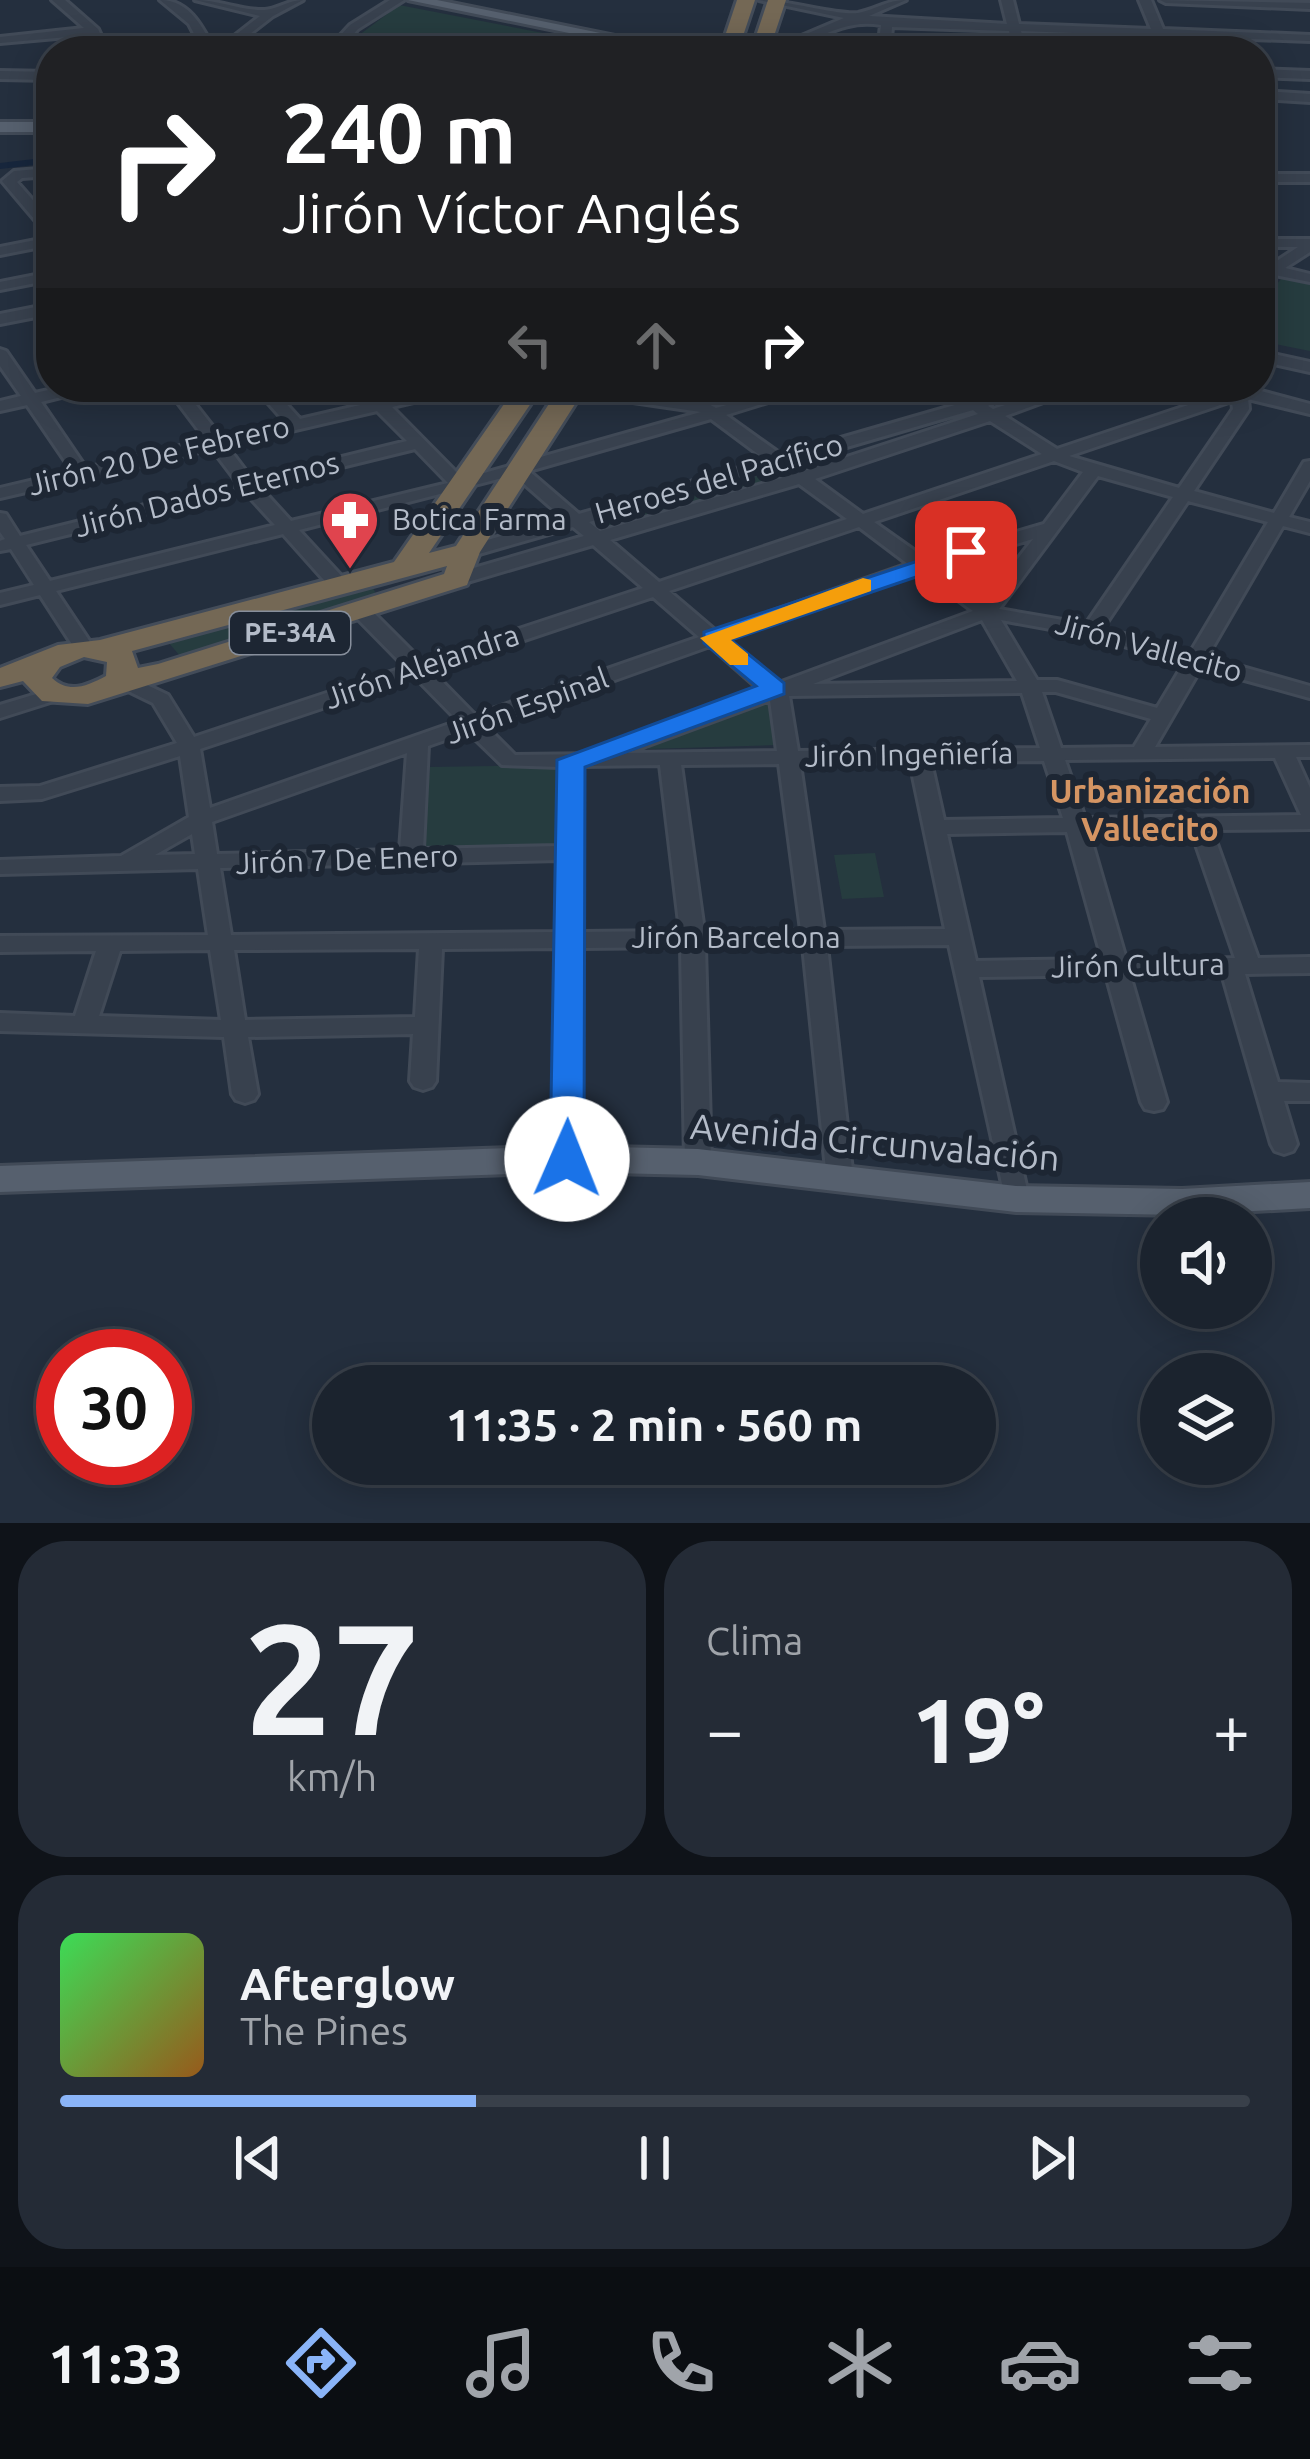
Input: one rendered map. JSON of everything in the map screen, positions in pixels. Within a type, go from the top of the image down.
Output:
[{"type":"highway","points":[[734,36],[746,0]]},
{"type":"highway","points":[[764,36],[773,1]]},
{"type":"highway","name":"PE-34A","points":[[374,606],[516,402]]},
{"type":"highway","points":[[461,566],[517,470],[572,402]]},
{"type":"highway","name":"PE-34A","points":[[0,678],[46,677],[85,696],[121,680],[163,673],[374,606],[461,566]]},
{"type":"highway","name":"Heroes del Pacífico","points":[[404,568],[461,566]]},
{"type":"highway","name":"PE-34A","points":[[0,693],[46,677],[93,648],[404,568]]},
{"type":"highway","points":[[93,648],[124,659],[121,680]]},
{"type":"main road","points":[[396,0],[598,36]]},
{"type":"main road","points":[[415,0],[581,36]]},
{"type":"main road","points":[[0,115],[36,115]]},
{"type":"main road","points":[[0,127],[36,128]]},
{"type":"main road","name":"Avenida Circunvalación","points":[[0,1179],[567,1159],[698,1162],[1016,1199],[1182,1202],[1310,1195]]},
{"type":"street","points":[[59,0],[96,36]]},
{"type":"street","points":[[166,0],[194,22],[201,36]]},
{"type":"street","points":[[201,0],[268,14]]},
{"type":"street","points":[[240,36],[268,14],[297,0]]},
{"type":"street","points":[[346,36],[396,0]]},
{"type":"street","points":[[837,36],[919,0]]},
{"type":"street","points":[[1006,0],[1015,36]]},
{"type":"street","points":[[1145,0],[1160,36]]},
{"type":"street","points":[[1166,0],[1310,6]]},
{"type":"street","points":[[773,1],[874,21],[1250,36]]},
{"type":"street","points":[[823,36],[874,21],[897,1]]},
{"type":"street","points":[[874,21],[879,36]]},
{"type":"street","points":[[42,36],[94,31]]},
{"type":"street","points":[[0,40],[36,37]]},
{"type":"street","points":[[1275,37],[1310,38]]},
{"type":"street","points":[[1,58],[1,76],[36,76]]},
{"type":"street","points":[[1275,74],[1310,75]]},
{"type":"street","points":[[1275,96],[1310,98]]},
{"type":"street","points":[[1275,109],[1310,110]]},
{"type":"street","points":[[36,173],[19,174],[4,182],[36,215]]},
{"type":"street","points":[[1275,178],[1310,178]]},
{"type":"street","points":[[1275,243],[1310,244]]},
{"type":"street","points":[[0,251],[36,244]]},
{"type":"street","points":[[1275,275],[1310,244]]},
{"type":"street","points":[[1275,272],[1310,278]]},
{"type":"street","points":[[0,286],[36,279]]},
{"type":"street","points":[[0,319],[36,312]]},
{"type":"street","points":[[0,354],[82,474]]},
{"type":"street","points":[[1275,355],[1310,362]]},
{"type":"street","points":[[0,406],[36,398]]},
{"type":"street","points":[[1275,400],[1310,409]]},
{"type":"street","points":[[185,402],[249,486],[339,585]]},
{"type":"street","points":[[275,402],[296,425]]},
{"type":"street","points":[[376,402],[460,485]]},
{"type":"street","name":"Jirón 20 De Febrero","points":[[0,493],[397,402]]},
{"type":"street","points":[[705,402],[987,612],[1030,686],[1076,825],[1154,1102]]},
{"type":"street","points":[[0,599],[460,485],[761,402]]},
{"type":"street","points":[[972,402],[1055,456],[1093,471],[1310,528]]},
{"type":"street","name":"Heroes del Pacífico","points":[[461,566],[598,537],[802,478],[999,402]]},
{"type":"street","name":"Heroes del Pacífico","points":[[461,566],[580,520],[782,460],[1013,402]]},
{"type":"street","name":"Jirón Alejandra","points":[[0,794],[42,792],[189,746],[1206,402]]},
{"type":"street","points":[[1091,631],[1241,409],[1241,402]]},
{"type":"street","name":"Jirón Dados Eternos","points":[[8,544],[415,444]]},
{"type":"street","points":[[1141,752],[1310,466]]},
{"type":"street","points":[[517,470],[775,688],[1066,688],[1162,716]]},
{"type":"street","points":[[567,1159],[570,853],[582,759],[987,612],[1093,471]]},
{"type":"street","points":[[0,518],[8,544],[93,648]]},
{"type":"street","name":"Jirón Espinal","points":[[0,867],[125,862],[202,818],[418,746],[922,565],[1054,527]]},
{"type":"street","points":[[374,606],[417,668],[474,725]]},
{"type":"street","name":"Jirón Vallecito","points":[[987,612],[1091,631],[1308,687]]},
{"type":"street","points":[[0,667],[46,677]]},
{"type":"street","points":[[0,712],[46,677]]},
{"type":"street","points":[[121,680],[161,698],[189,746],[244,1094]]},
{"type":"street","points":[[775,688],[814,938],[840,1179]]},
{"type":"street","name":"Jirón Ingeñiería","points":[[474,725],[509,760],[1310,751]]},
{"type":"street","points":[[411,858],[418,746]]},
{"type":"street","points":[[936,827],[1310,818],[1283,751]]},
{"type":"street","points":[[920,755],[1016,1199]]},
{"type":"street","points":[[670,758],[693,939],[698,1162]]},
{"type":"street","points":[[1199,824],[1284,1144]]},
{"type":"street","name":"Jirón 7 De Enero","points":[[125,862],[208,864],[570,853]]},
{"type":"street","name":"Jirón Barcelona","points":[[0,944],[959,938]]},
{"type":"street","points":[[423,1081],[431,942]]},
{"type":"street","points":[[85,1023],[110,944]]},
{"type":"street","name":"Jirón Cultura","points":[[966,969],[1310,965]]},
{"type":"street","points":[[0,1022],[233,1029],[424,1025]]},
{"type":"street","points":[[1268,1091],[1310,1091]]},
{"type":"green space","points":[[399,5],[559,36],[358,36]]},
{"type":"green space","points":[[1285,274],[1310,279],[1310,351],[1275,344],[1275,286]]},
{"type":"green space","points":[[766,469],[780,479],[614,529],[601,518]]},
{"type":"green space","points":[[371,583],[378,599],[180,656],[168,642]]},
{"type":"green space","points":[[770,700],[776,745],[648,749],[649,743]]},
{"type":"green space","points":[[561,765],[560,845],[422,848],[430,767]]},
{"type":"green space","points":[[875,853],[884,897],[842,899],[834,855]]},
{"type":"waterway","points":[[0,166],[36,162]]},
{"type":"slow traffic","points":[[739,660],[713,638],[863,586]]},
{"type":"place","name":"Botica Farma","points":[[350,571]]},
{"type":"district","name":"Urbanización Vallecito","points":[[1150,810]]},
{"type":"route","points":[[567,1159],[571,760],[593,759],[775,688],[713,638],[966,552]]}]
